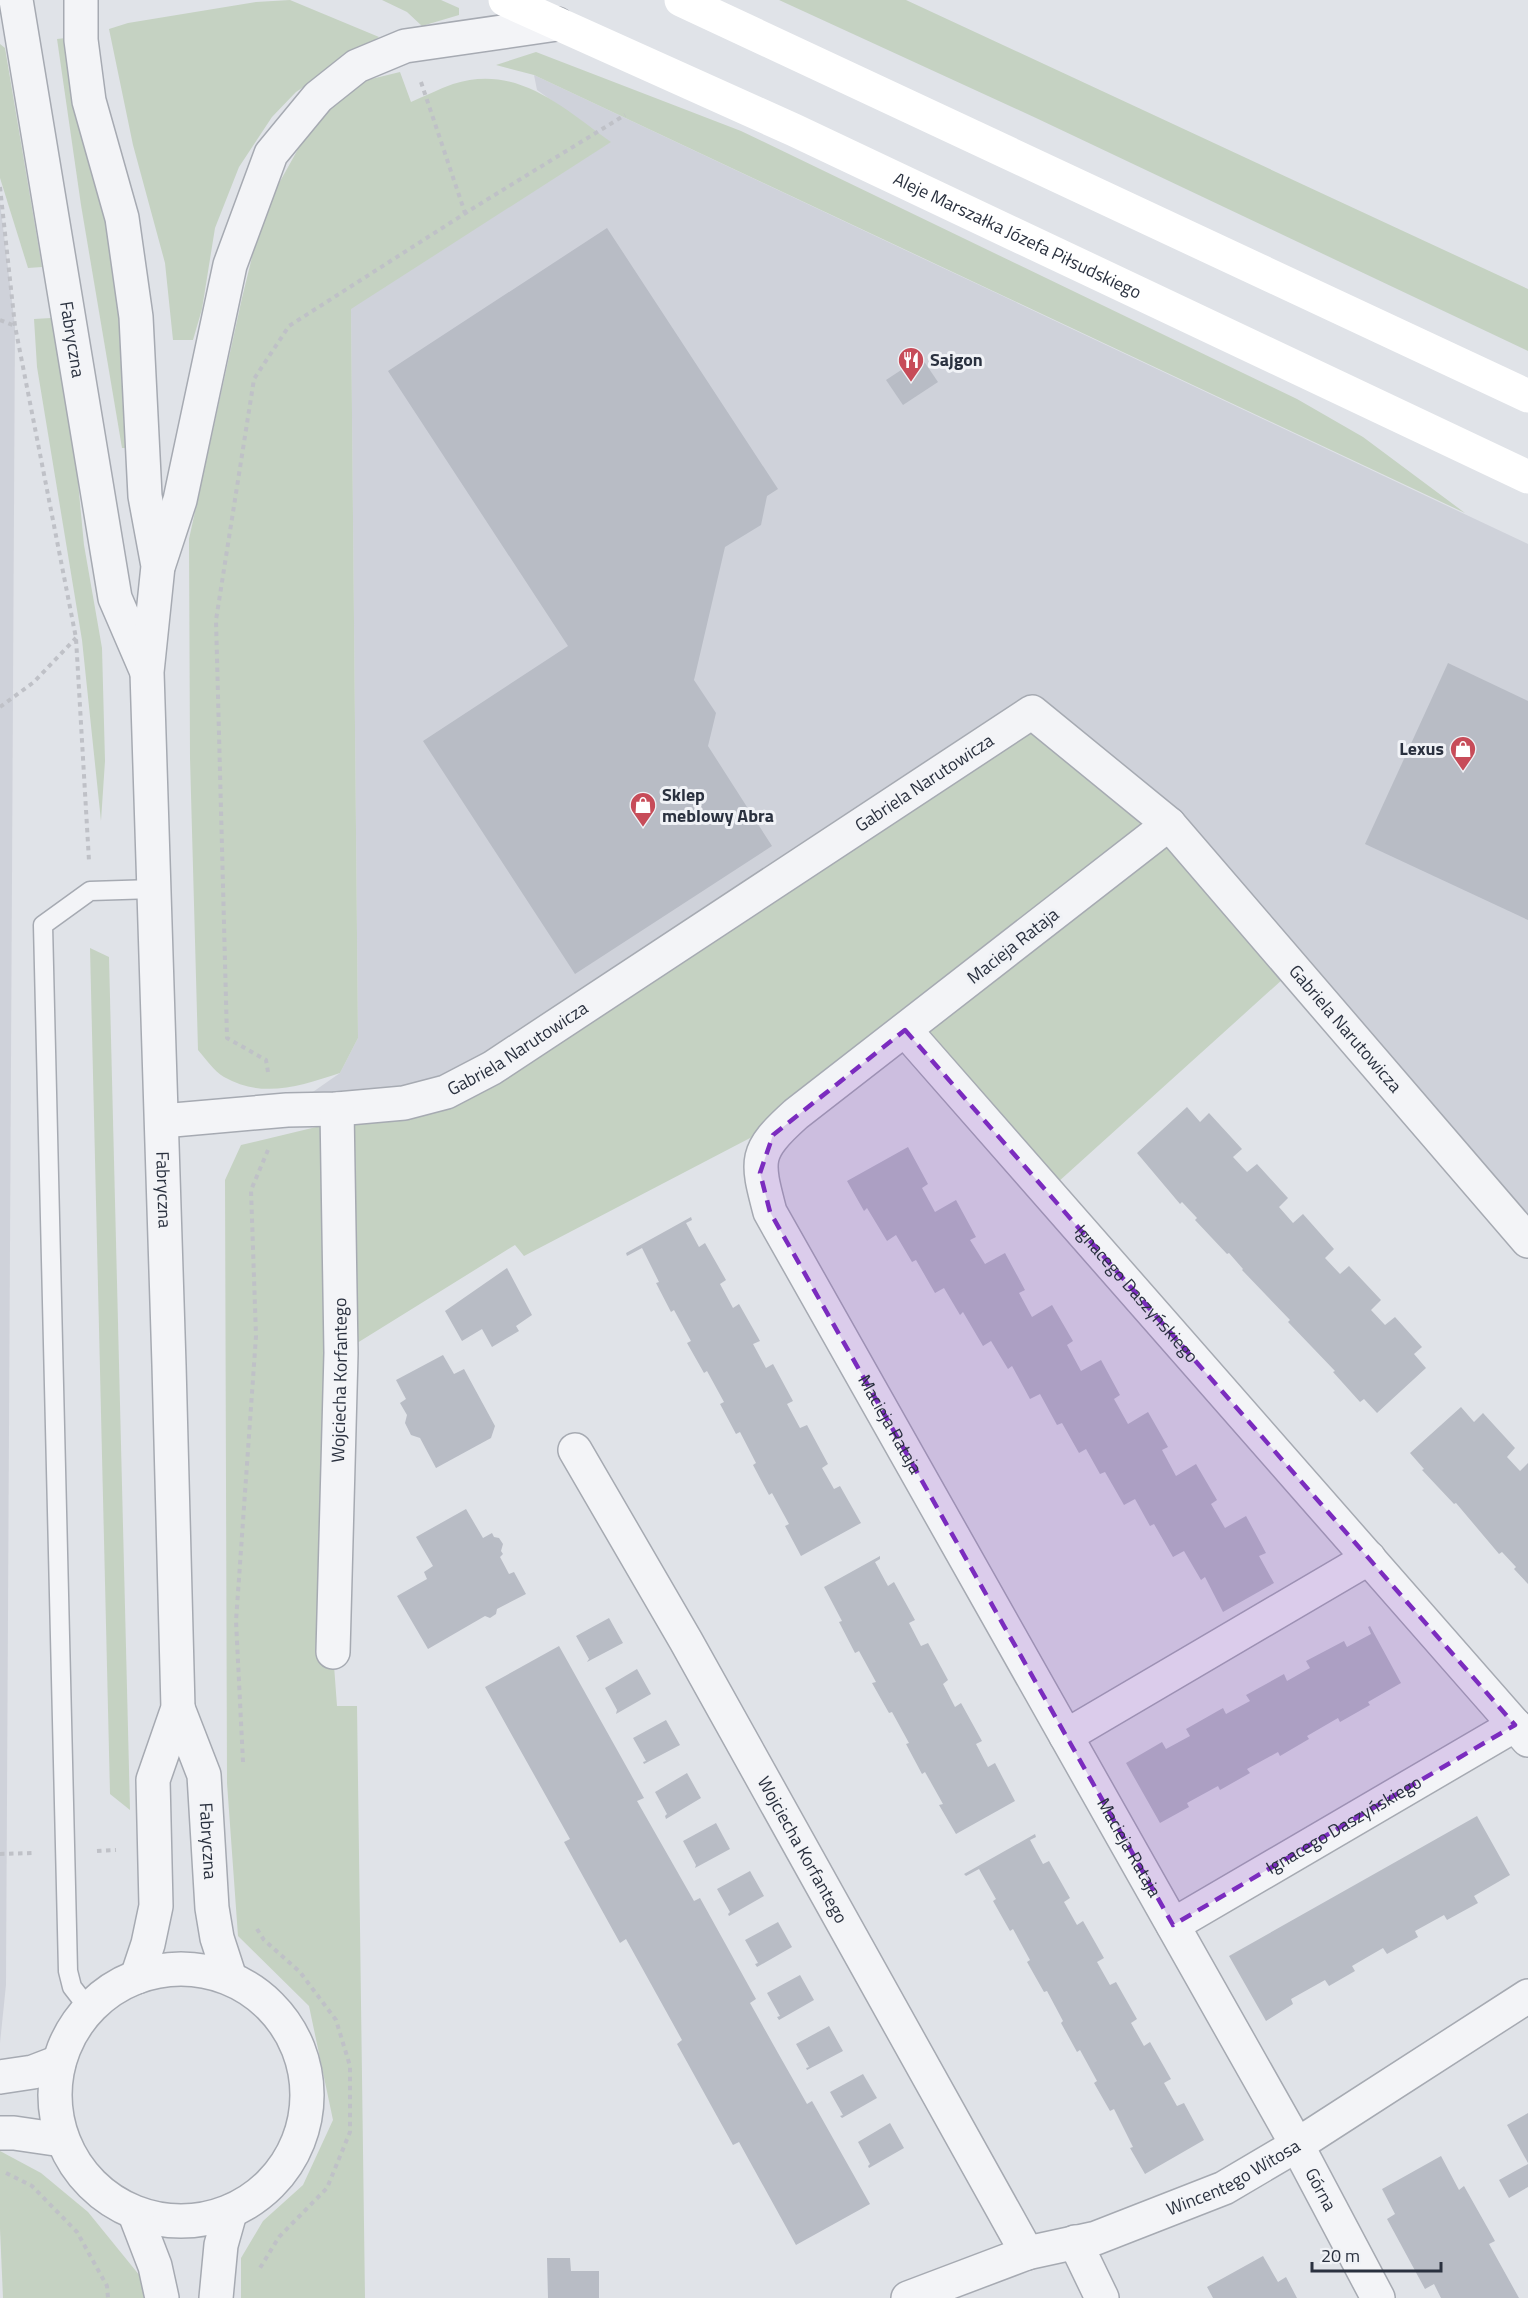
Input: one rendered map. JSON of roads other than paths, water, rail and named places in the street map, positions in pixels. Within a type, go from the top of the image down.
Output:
[{"type":"main road","name":"Aleje Marszałka Józefa Piłsudskiego","points":[[504,0],[805,135],[1528,477]]},
{"type":"main road","points":[[681,0],[1528,396]]},
{"type":"street","name":"Fabryczna","points":[[16,0],[115,598],[147,672]]},
{"type":"street","name":"Fabryczna","points":[[81,0],[81,40],[89,101],[122,218],[136,317],[145,496],[158,566],[147,672],[178,1708],[204,1775],[212,1908],[217,1938],[230,1978]]},
{"type":"street","points":[[158,566],[180,500],[230,265],[270,154],[318,97],[357,66],[405,46],[557,24]]},
{"type":"street","name":"Gabriela Narutowicza","points":[[162,1122],[287,1110],[337,1109],[404,1103],[446,1092],[492,1068],[1032,712],[1169,824],[1528,1241]]},
{"type":"street","name":"Macieja Rataja","points":[[1169,824],[796,1114],[773,1135],[762,1155],[760,1173],[770,1212],[1298,2145]]},
{"type":"street","name":"Ignacego Daszyńskiego","points":[[905,1030],[1522,1732],[1173,1925]]},
{"type":"street","name":"Wojciecha Korfantego","points":[[333,1652],[341,1353],[337,1109]]},
{"type":"street","name":"Wojciecha Korfantego","points":[[575,1450],[709,1682],[1027,2253]]},
{"type":"street","points":[[1066,1736],[1369,1558]]},
{"type":"street","name":"Fabryczna","points":[[136,1977],[148,1944],[156,1906],[153,1780],[178,1708]]},
{"type":"street","points":[[183,1968],[207,1971],[230,1978],[262,1996],[287,2024],[303,2058],[309,2095],[303,2132],[287,2166],[262,2193],[230,2213],[183,2222],[135,2214],[112,2201],[91,2185],[75,2164],[62,2140],[56,2115],[54,2088],[59,2062],[71,2034],[88,2009],[111,1990],[136,1977],[183,1968]]},
{"type":"street","name":"Wincentego Witosa","points":[[909,2298],[1027,2253],[1096,2238],[1224,2188],[1298,2145],[1528,1996]]},
{"type":"street","points":[[0,2077],[33,2072],[59,2062]]},
{"type":"street","points":[[0,2133],[62,2140]]},
{"type":"street","name":"Górna","points":[[1298,2145],[1378,2298]]},
{"type":"street","points":[[216,2298],[221,2245],[230,2213]]},
{"type":"street","points":[[135,2214],[155,2266],[162,2298]]},
{"type":"street","points":[[1075,2242],[1102,2298]]},
{"type":"lane","points":[[88,2009],[72,1987],[68,1971],[43,925],[90,891],[154,889]]},
{"type":"place","name":"Sajgon","points":[[911,383]]},
{"type":"place","name":"Lexus","points":[[1463,772]]},
{"type":"place","name":"Sklep meblowy Abra","points":[[643,828]]}]
